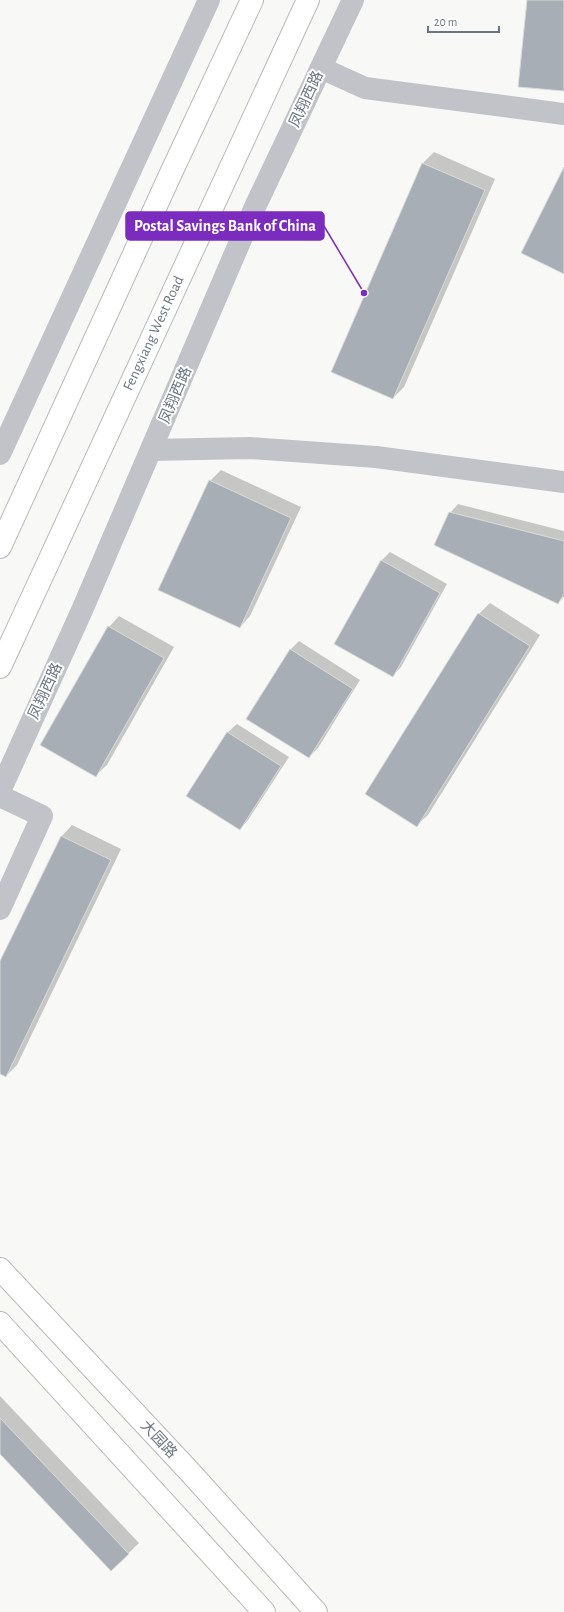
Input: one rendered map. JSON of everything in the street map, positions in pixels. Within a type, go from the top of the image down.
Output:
[{"type":"main road","points":[[0,547],[252,0]]},
{"type":"main road","name":"Fengxiang West Road","points":[[0,667],[308,0]]},
{"type":"main road","name":"大园路","points":[[0,1269],[189,1471],[316,1612]]},
{"type":"main road","points":[[0,1323],[264,1612]]},
{"type":"street","points":[[0,454],[209,0]]},
{"type":"street","name":"凤翔西路","points":[[0,791],[83,608],[254,209],[353,0]]},
{"type":"street","points":[[321,68],[365,88],[564,114]]},
{"type":"street","points":[[151,450],[250,448],[360,456],[564,482]]},
{"type":"street","points":[[0,796],[42,816],[0,909]]},
{"type":"building","points":[[527,0],[564,0],[564,91],[518,87]]},
{"type":"building","points":[[422,163],[485,190],[393,399],[331,372]]},
{"type":"building","points":[[564,167],[564,274],[521,253]]},
{"type":"building","points":[[209,480],[291,518],[240,628],[158,590]]},
{"type":"building","points":[[449,512],[564,541],[564,594],[558,604],[434,545]]},
{"type":"building","points":[[381,560],[440,593],[393,677],[334,644]]},
{"type":"building","points":[[478,613],[530,646],[417,827],[365,794]]},
{"type":"building","points":[[108,626],[164,658],[96,777],[40,745]]},
{"type":"building","points":[[290,649],[353,689],[309,758],[246,719]]},
{"type":"building","points":[[227,732],[281,766],[240,830],[186,796]]},
{"type":"building","points":[[61,836],[111,860],[6,1077],[0,1074],[0,961]]},
{"type":"building","points":[[0,1418],[129,1554],[111,1571],[0,1454]]},
{"type":"place","name":"Postal Savings Bank of China","points":[[364,293]]}]
